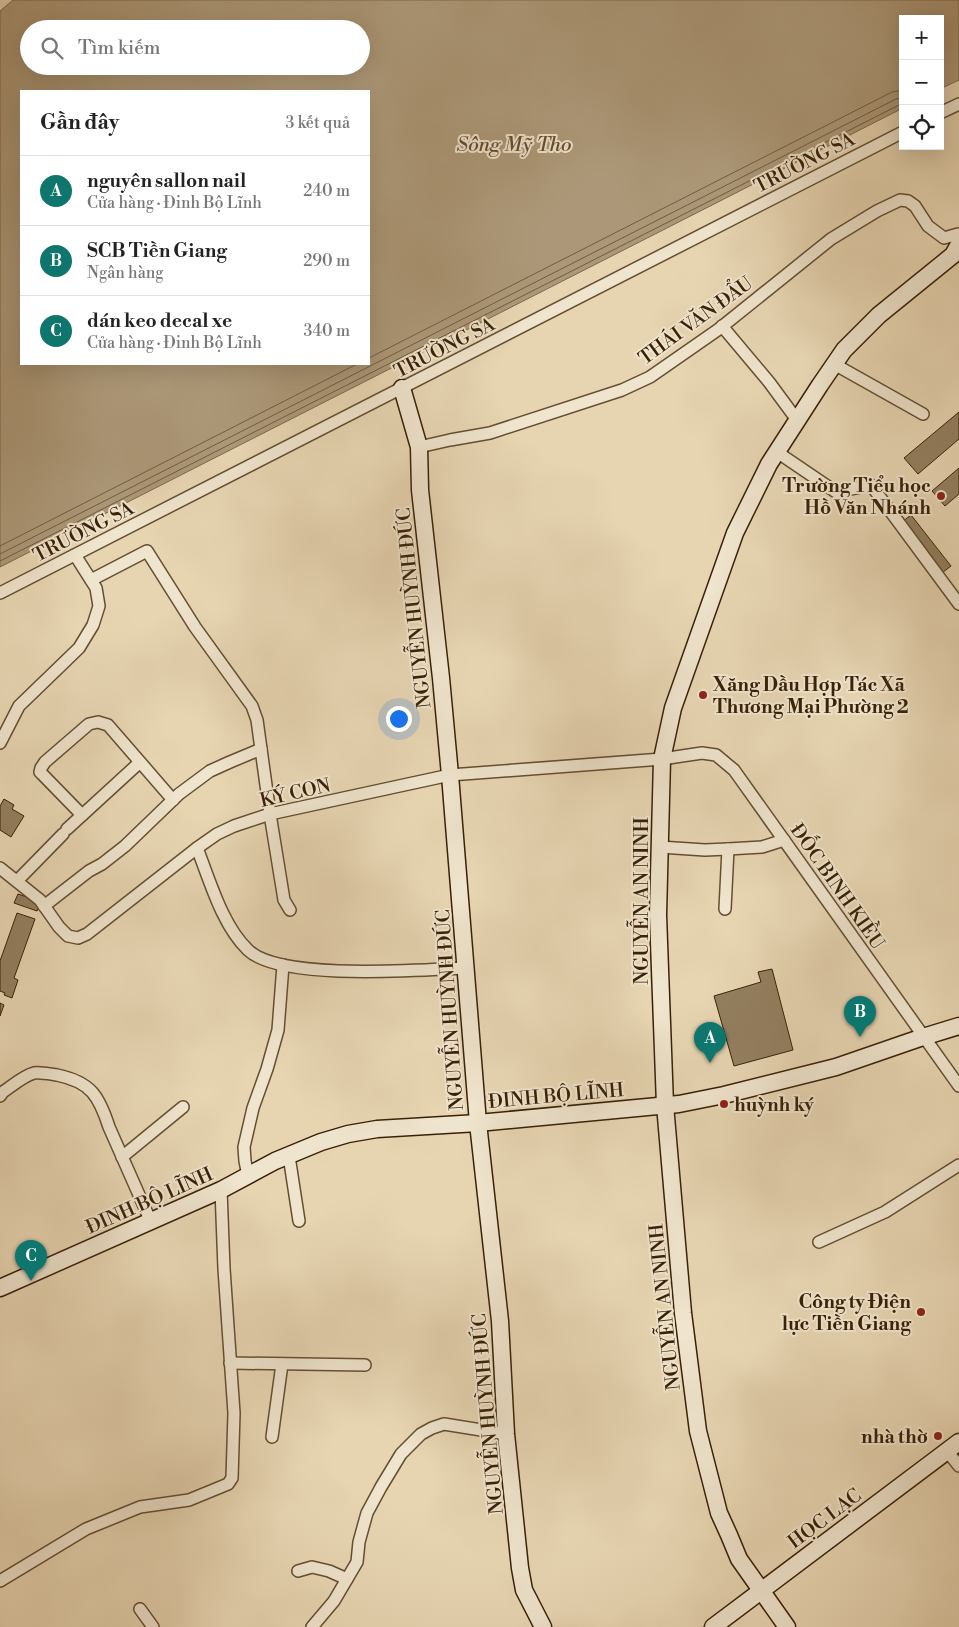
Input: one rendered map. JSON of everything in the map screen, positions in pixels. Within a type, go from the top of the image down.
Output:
[{"type":"street","points":[[944,111],[959,104]]},
{"type":"street","name":"TRƯỜNG SA","points":[[0,593],[899,134]]},
{"type":"street","name":"THÁI VĂN ĐẨU","points":[[419,448],[490,433],[622,390],[650,376],[722,326],[831,239],[877,211],[900,200],[908,201],[915,206],[928,226],[940,236],[944,238],[959,237]]},
{"type":"street","name":"NGUYỄN AN NINH","points":[[787,1627],[739,1559],[719,1513],[698,1431],[684,1313],[665,1105],[658,915],[662,759],[673,708],[735,533],[769,464],[844,350],[879,315],[953,255],[959,237]]},
{"type":"street","points":[[722,326],[798,420]]},
{"type":"street","points":[[834,364],[923,414]]},
{"type":"street","name":"NGUYỄN HUỲNH ĐỨC","points":[[402,388],[419,448],[420,490],[450,775],[478,1123],[500,1322],[506,1434],[520,1568],[524,1590],[543,1627]]},
{"type":"street","points":[[777,452],[836,492],[871,485],[959,604]]},
{"type":"street","points":[[91,580],[147,551],[195,627],[252,706],[257,720],[284,900],[290,910]]},
{"type":"street","points":[[0,743],[19,706],[79,648],[93,625],[99,606],[96,588],[76,555]]},
{"type":"street","points":[[82,815],[56,791],[40,772],[51,756],[89,724],[98,722],[108,725],[173,800]]},
{"type":"street","points":[[44,906],[88,870],[102,864],[125,846],[173,800],[210,771],[261,749]]},
{"type":"street","name":"ĐỐC BINH KIỀU","points":[[662,759],[702,753],[716,755],[734,770],[959,1086]]},
{"type":"street","name":"KÝ CON","points":[[0,868],[40,900],[59,927],[68,936],[78,938],[87,934],[217,834],[270,814],[450,775],[662,759]]},
{"type":"street","points":[[17,881],[82,815],[139,763]]},
{"type":"street","points":[[660,847],[705,850],[728,849],[762,847],[784,840]]},
{"type":"street","points":[[197,848],[225,918],[247,949],[256,957],[294,967],[371,972],[466,968]]},
{"type":"street","points":[[725,909],[728,849]]},
{"type":"street","points":[[248,1176],[244,1147],[253,1108],[278,1030],[283,965]]},
{"type":"street","name":"ĐINH BỘ LĨNH","points":[[0,1288],[151,1222],[289,1156],[321,1142],[348,1134],[377,1129],[478,1123],[679,1104],[724,1095],[836,1067],[959,1026]]},
{"type":"street","points":[[0,1096],[3,1092],[34,1073],[48,1074],[78,1081],[97,1097],[151,1222]]},
{"type":"street","points":[[122,1157],[183,1107]]},
{"type":"street","points":[[289,1156],[299,1221]]},
{"type":"street","points":[[819,1242],[885,1212],[959,1165]]},
{"type":"street","points":[[0,1581],[86,1529],[140,1507],[189,1500],[228,1484],[232,1478],[234,1413],[220,1190]]},
{"type":"street","points":[[230,1363],[365,1365]]},
{"type":"street","points":[[272,1437],[282,1364]]},
{"type":"street","points":[[312,1627],[334,1601],[357,1562],[359,1542],[367,1513],[381,1487],[401,1454],[421,1434],[444,1424],[506,1434]]},
{"type":"street","points":[[953,1446],[959,1466]]},
{"type":"street","name":"HỌC LẠC","points":[[714,1627],[953,1446]]},
{"type":"street","points":[[298,1571],[312,1566],[347,1579]]},
{"type":"street","points":[[140,1609],[153,1627]]},
{"type":"water","name":"Sông Mỹ Tho","points":[[13,0],[959,0],[959,80],[944,87],[944,15],[899,15],[899,110],[0,567],[0,11]]},
{"type":"building","points":[[959,412],[959,439],[918,474],[904,458]]},
{"type":"building","points":[[959,468],[959,494],[945,506],[932,491]]},
{"type":"building","points":[[911,515],[951,566],[938,576],[898,525]]},
{"type":"building","points":[[4,799],[14,805],[12,809],[24,816],[11,837],[0,830],[0,806]]},
{"type":"building","points":[[18,894],[41,902],[37,911],[14,903]]},
{"type":"building","points":[[17,913],[35,919],[14,978],[18,980],[12,998],[0,991],[0,961]]},
{"type":"building","points":[[772,969],[793,1050],[734,1066],[714,996],[761,982],[758,972]]},
{"type":"building","points":[[0,1003],[4,1005],[0,1016]]},
{"type":"place","name":"Trường Tiểu học Hồ Văn Nhánh","points":[[941,496]]},
{"type":"place","name":"Xăng Dầu Hợp Tác Xã Thương Mại Phường 2","points":[[703,695]]},
{"type":"place","name":"SCB Tiền Giang","points":[[860,1037]]},
{"type":"place","name":"nguyên sallon nail","points":[[710,1063]]},
{"type":"place","name":"huỳnh ký","points":[[724,1104]]},
{"type":"place","name":"dán keo decal xe","points":[[31,1281]]},
{"type":"place","name":"Công ty Điện lực Tiền Giang","points":[[921,1312]]},
{"type":"place","name":"nhà thờ","points":[[938,1436]]}]
